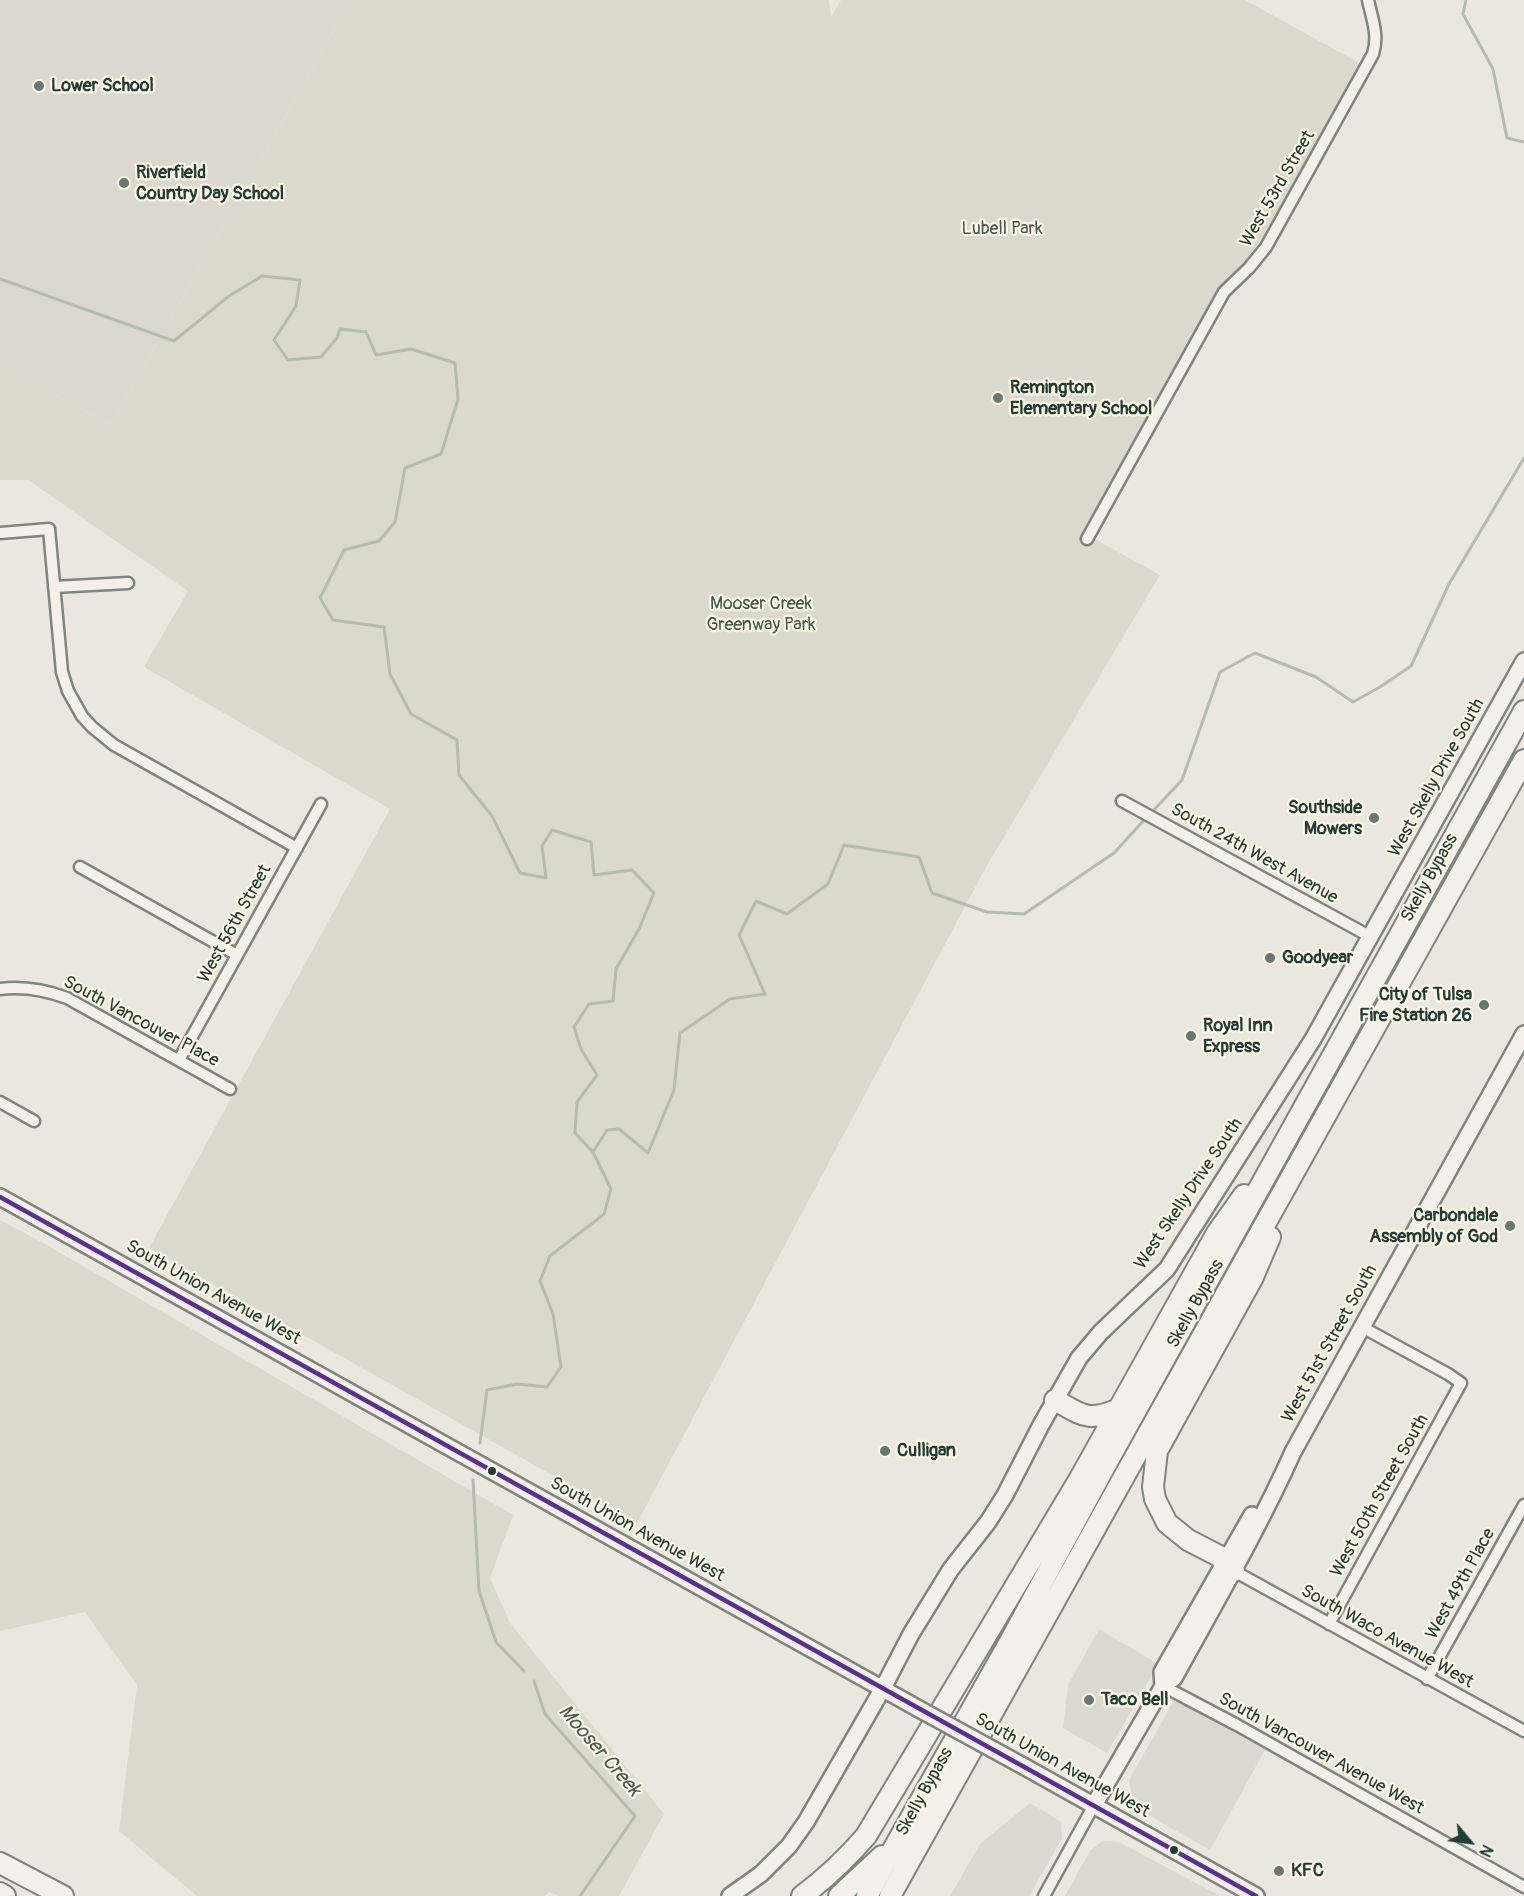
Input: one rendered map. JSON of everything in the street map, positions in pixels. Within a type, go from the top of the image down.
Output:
[{"type":"highway","name":"Skelly Bypass","points":[[867,1896],[1524,711]]},
{"type":"highway","name":"Skelly Bypass","points":[[890,1896],[1524,760]]},
{"type":"highway","points":[[802,1896],[853,1852],[866,1836],[1079,1480],[1217,1233],[1298,1119]]},
{"type":"highway","points":[[1229,1568],[1221,1557],[1188,1540],[1167,1523],[1155,1498],[1157,1451],[1252,1279],[1317,1130]]},
{"type":"highway","points":[[1055,1400],[1083,1416],[1106,1415],[1119,1409]]},
{"type":"highway","points":[[839,1896],[897,1842]]},
{"type":"highway","points":[[0,1863],[63,1896]]},
{"type":"highway","points":[[0,1893],[5,1896]]},
{"type":"street","name":"West 53rd Street","points":[[1087,539],[1224,292],[1249,268],[1266,247],[1373,54],[1376,30],[1368,0]]},
{"type":"street","points":[[0,533],[49,529],[59,650],[64,681],[73,701],[90,725],[114,745],[297,848]]},
{"type":"street","points":[[54,587],[128,583]]},
{"type":"street","name":"West Skelly Drive South","points":[[730,1896],[761,1874],[794,1838],[818,1802],[911,1634],[951,1569],[988,1522],[1005,1495],[1055,1400],[1084,1351],[1167,1269],[1313,1039],[1524,661]]},
{"type":"street","name":"South 24th West Avenue","points":[[1122,801],[1371,937]]},
{"type":"street","name":"West 56th Street","points":[[179,1060],[321,804]]},
{"type":"street","points":[[80,867],[237,955]]},
{"type":"street","name":"South Vancouver Place","points":[[0,989],[29,988],[67,998],[230,1089]]},
{"type":"street","name":"West 51st Street South","points":[[1044,1896],[1163,1686],[1174,1678],[1229,1568],[1280,1482],[1293,1452],[1524,1034]]},
{"type":"street","points":[[0,1102],[34,1120]]},
{"type":"street","name":"South Union Avenue West","points":[[0,1197],[1256,1896]]},
{"type":"street","name":"West 50th Street South","points":[[1329,1624],[1461,1383],[1362,1327]]},
{"type":"street","name":"West 49th Place","points":[[1427,1679],[1524,1505]]},
{"type":"street","name":"South Waco Avenue West","points":[[1229,1568],[1524,1731]]},
{"type":"street","name":"South Vancouver Avenue West","points":[[1163,1686],[1237,1725],[1524,1887]]},
{"type":"shaded area","name":"Riverfield Country Day School","points":[[0,0],[351,0],[111,425],[0,365]]},
{"type":"shaded area","points":[[1099,1629],[1158,1664],[1107,1753],[1063,1728],[1068,1685]]},
{"type":"shaded area","points":[[1175,1699],[1265,1750],[1210,1850],[1134,1807],[1129,1780]]},
{"type":"shaded area","points":[[1030,1803],[1061,1822],[1062,1839],[1029,1896],[950,1896],[980,1844]]},
{"type":"shaded area","points":[[1101,1842],[1119,1842],[1220,1896],[1065,1896],[1090,1851]]},
{"type":"green space","points":[[351,0],[829,0],[831,17],[841,0],[1245,0],[1361,64],[1284,202],[1253,251],[1089,536],[1160,575],[986,867],[637,1523],[149,1248],[390,809],[144,667],[188,591],[28,480],[0,480],[0,365],[111,425]]},
{"type":"green space","points":[[0,1220],[513,1515],[490,1578],[510,1623],[664,1814],[619,1896],[559,1896],[549,1892],[545,1896],[197,1896],[119,1831],[137,1685],[85,1612],[0,1631]]},
{"type":"waterway","points":[[1466,0],[1463,14],[1493,69],[1507,138],[1524,142]]},
{"type":"waterway","points":[[0,279],[174,341],[229,296],[262,276],[300,280],[296,306],[274,340],[288,360],[321,357],[337,338],[340,329],[366,332],[376,355],[411,349],[455,363],[458,399],[441,454],[405,468],[395,522],[379,541],[344,550],[320,598],[333,620],[384,627],[390,674],[411,714],[457,740],[459,775],[492,816],[520,873],[546,878],[542,846],[552,830],[591,842],[594,875],[632,870],[654,893],[639,929],[616,969],[613,1001],[589,1004],[574,1027],[581,1049],[597,1075],[577,1102],[575,1133],[593,1152],[611,1189],[604,1214],[550,1256],[540,1281],[553,1314],[561,1367],[547,1387],[517,1384],[487,1390],[480,1443]]},
{"type":"waterway","points":[[1151,813],[1182,780],[1220,672],[1255,653],[1316,677],[1353,702],[1411,666],[1449,584],[1524,458]]},
{"type":"waterway","points":[[593,1152],[607,1130],[619,1129],[648,1153],[674,1090],[680,1033],[730,999],[765,994],[739,935],[756,901],[787,914],[828,884],[844,845],[919,857],[932,893],[987,912],[1024,914],[1114,853],[1146,818]]},
{"type":"waterway","name":"Mooser Creek","points":[[473,1480],[479,1591],[496,1642],[524,1671]]},
{"type":"waterway","name":"Mooser Creek","points":[[534,1681],[545,1714],[635,1816],[580,1896]]},
{"type":"transit line","points":[[0,1197],[1256,1896]]},
{"type":"place","name":"Lower School","points":[[39,86]]},
{"type":"place","name":"Riverfield Country Day School","points":[[124,183]]},
{"type":"place","name":"Remington Elementary School","points":[[998,398]]},
{"type":"place","name":"Southside Mowers","points":[[1374,818]]},
{"type":"place","name":"Goodyear","points":[[1270,958]]},
{"type":"place","name":"City of Tulsa Fire Station 26","points":[[1484,1005]]},
{"type":"place","name":"Royal Inn Express","points":[[1191,1036]]},
{"type":"place","name":"Carbondale Assembly of God","points":[[1510,1226]]},
{"type":"place","name":"Culligan","points":[[885,1451]]},
{"type":"place","name":"Taco Bell","points":[[1089,1700]]},
{"type":"place","name":"KFC","points":[[1279,1871]]},
{"type":"park label","name":"Lubell Park","points":[[1002,229]]},
{"type":"park label","name":"Mooser Creek Greenway Park","points":[[761,614]]}]
